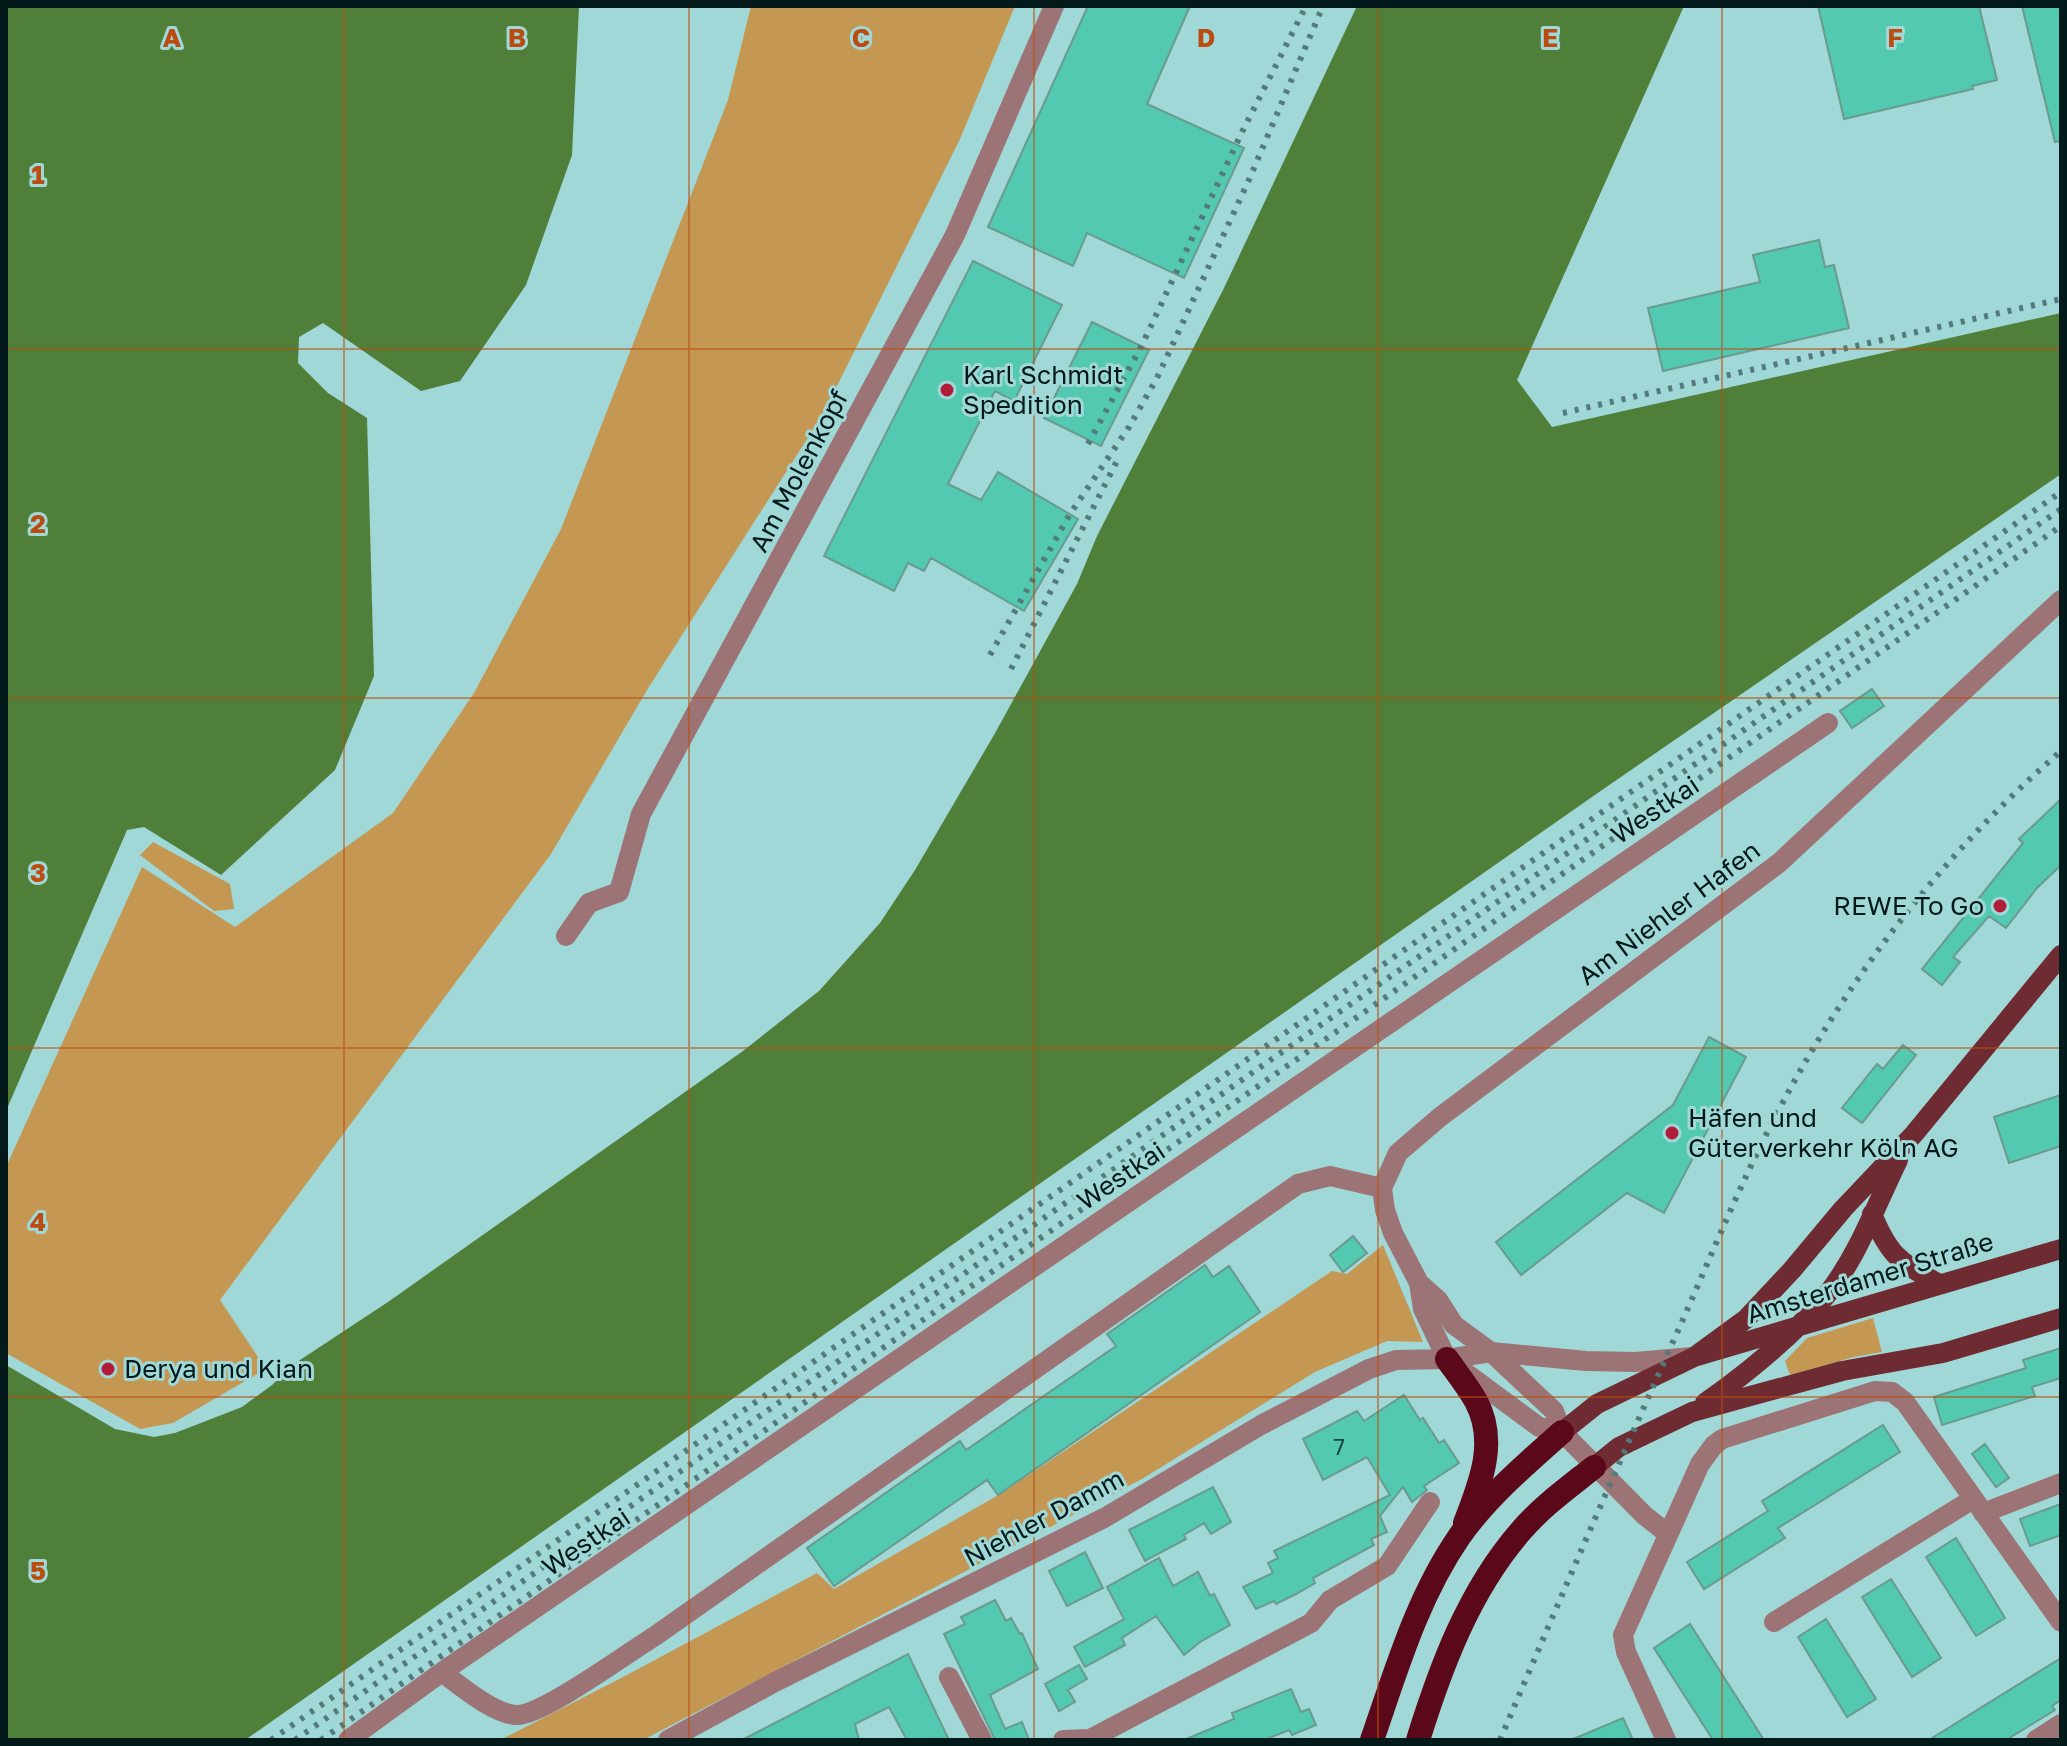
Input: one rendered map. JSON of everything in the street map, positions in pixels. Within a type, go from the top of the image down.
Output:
[{"type":"highway","points":[[1372,1740],[1411,1630],[1460,1535],[1487,1457],[1486,1438],[1477,1403],[1447,1359]]},
{"type":"highway","points":[[1460,1535],[1562,1432]]},
{"type":"highway","points":[[1418,1740],[1436,1680],[1458,1630],[1498,1560],[1522,1530],[1594,1467]]},
{"type":"main road","points":[[1562,1432],[1597,1404],[1694,1357],[1746,1319],[1843,1209],[1907,1143],[2061,955]]},
{"type":"main road","points":[[1594,1467],[1619,1447],[1692,1412],[1752,1370],[1796,1328],[1830,1291],[1850,1258],[1907,1143]]},
{"type":"main road","points":[[1872,1214],[1884,1243],[1904,1264],[1939,1284]]},
{"type":"main road","name":"Amsterdamer Straße","points":[[1694,1357],[2061,1249]]},
{"type":"main road","points":[[1692,1412],[1842,1371],[1943,1353],[2061,1318]]},
{"type":"street","name":"Am Molenkopf","points":[[566,936],[589,903],[619,892],[641,814],[955,235],[1054,6]]},
{"type":"street","name":"Am Niehler Hafen","points":[[1382,1188],[1398,1153],[1440,1117],[1779,863],[2061,600]]},
{"type":"street","name":"Westkai","points":[[348,1740],[442,1672],[1828,723]]},
{"type":"street","points":[[442,1672],[486,1705],[516,1715],[550,1703],[655,1636],[1298,1184],[1330,1176],[1382,1188],[1393,1233],[1419,1283],[1423,1309],[1447,1359],[1539,1427],[1562,1432]]},
{"type":"street","points":[[1419,1283],[1438,1300],[1454,1325],[1491,1352],[1554,1411],[1562,1432],[1594,1467],[1668,1534]]},
{"type":"street","name":"Niehler Damm","points":[[668,1740],[775,1682],[1104,1518],[1261,1425],[1369,1369],[1396,1360],[1447,1359],[1491,1352],[1586,1361],[1635,1362],[1694,1357]]},
{"type":"street","points":[[1666,1740],[1626,1652],[1623,1635],[1700,1464],[1722,1439],[1875,1391],[1892,1392],[1905,1402],[2061,1622]]},
{"type":"street","points":[[1774,1622],[1978,1506],[2061,1483]]},
{"type":"street","points":[[1063,1740],[1089,1740],[1311,1623],[1330,1600],[1387,1566],[1430,1502]]},
{"type":"street","points":[[949,1677],[982,1740]]},
{"type":"street","points":[[2036,1740],[2061,1724]]},
{"type":"shaded area","points":[[6,6],[579,6],[572,155],[526,285],[460,381],[421,391],[323,323],[299,337],[298,363],[328,393],[367,418],[374,676],[335,770],[221,875],[144,827],[127,830],[6,1111]]},
{"type":"shaded area","points":[[751,6],[1015,6],[960,139],[823,414],[647,690],[551,854],[220,1300],[266,1369],[173,1423],[140,1429],[6,1353],[6,1167],[142,867],[235,927],[393,813],[474,693],[561,529],[728,100]]},
{"type":"shaded area","points":[[1357,6],[1684,6],[1517,380],[1552,427],[2061,313],[2061,474],[1602,790],[245,1740],[6,1740],[6,1365],[115,1429],[154,1437],[175,1433],[242,1407],[294,1364],[388,1302],[743,1051],[819,991],[880,923],[915,870],[1077,584],[1097,536],[1224,288]]},
{"type":"shaded area","points":[[153,842],[230,884],[234,909],[214,911],[140,855]]},
{"type":"shaded area","points":[[1383,1245],[1423,1342],[1387,1341],[1315,1372],[1142,1479],[643,1740],[500,1740],[817,1573],[834,1589],[1002,1493],[1332,1271],[1347,1274]]},
{"type":"shaded area","points":[[1873,1318],[1882,1352],[1790,1375],[1785,1361],[1807,1338]]},
{"type":"building","points":[[1088,6],[1190,6],[1147,104],[1244,148],[1184,278],[1087,233],[1073,266],[988,227]]},
{"type":"building","points":[[1818,6],[1979,6],[1997,80],[1972,86],[1973,89],[1844,119]]},
{"type":"building","points":[[2022,6],[2061,6],[2061,141],[2055,142]]},
{"type":"building","points":[[1819,240],[1825,267],[1834,265],[1849,328],[1663,371],[1648,308],[1760,282],[1753,255]]},
{"type":"building","points":[[973,261],[1062,305],[1014,401],[995,391],[948,484],[981,500],[998,472],[1078,519],[1024,611],[931,558],[924,571],[908,563],[894,591],[824,556]]},
{"type":"building","points":[[1092,322],[1149,350],[1101,446],[1044,418]]},
{"type":"building","points":[[1872,689],[1884,706],[1852,728],[1840,711]]},
{"type":"building","points":[[2061,799],[2061,865],[2037,888],[2006,928],[1989,916],[1953,957],[1960,962],[1942,985],[1922,969],[2023,843],[2019,839]]},
{"type":"building","name":"Häfen und Güterverkehr Köln AG","points":[[1709,1037],[1746,1057],[1664,1213],[1627,1193],[1521,1275],[1496,1242],[1673,1105]]},
{"type":"building","points":[[1903,1045],[1916,1055],[1862,1123],[1842,1108],[1877,1064],[1883,1069]]},
{"type":"building","points":[[2061,1095],[2061,1146],[2009,1163],[1994,1117]]},
{"type":"building","points":[[1353,1236],[1367,1253],[1343,1272],[1330,1255]]},
{"type":"building","points":[[1205,1265],[1213,1277],[1229,1266],[1260,1312],[998,1495],[987,1480],[834,1586],[807,1548],[960,1441],[966,1450],[1116,1346],[1107,1334]]},
{"type":"building","points":[[2061,1348],[2061,1378],[2032,1387],[2035,1396],[1942,1425],[1934,1397],[2026,1368],[2023,1360]]},
{"type":"building","points":[[1404,1395],[1420,1420],[1423,1418],[1439,1443],[1444,1440],[1459,1463],[1424,1486],[1427,1490],[1412,1502],[1403,1487],[1380,1516],[1387,1532],[1371,1539],[1374,1545],[1313,1578],[1315,1583],[1296,1594],[1256,1609],[1243,1587],[1273,1573],[1268,1563],[1278,1558],[1274,1551],[1390,1495],[1367,1457],[1323,1480],[1303,1439],[1357,1411],[1364,1421]]},
{"type":"building","points":[[1883,1425],[1900,1452],[1778,1528],[1785,1538],[1704,1589],[1687,1562],[1768,1511],[1762,1501]]},
{"type":"building","points":[[1985,1444],[2009,1478],[1996,1487],[1972,1454]]},
{"type":"building","points":[[1213,1487],[1231,1522],[1211,1534],[1204,1523],[1184,1535],[1186,1539],[1145,1561],[1129,1530]]},
{"type":"building","points":[[2061,1504],[2061,1535],[2030,1546],[2020,1519]]},
{"type":"building","points":[[1956,1538],[2005,1618],[1976,1636],[1926,1557]]},
{"type":"building","points":[[1085,1552],[1103,1588],[1067,1606],[1049,1571]]},
{"type":"building","points":[[1159,1558],[1173,1586],[1198,1572],[1230,1625],[1184,1655],[1156,1616],[1122,1638],[1125,1645],[1085,1667],[1074,1647],[1124,1619],[1107,1587]]},
{"type":"building","points":[[1891,1579],[1941,1658],[1912,1677],[1862,1597]]},
{"type":"building","points":[[995,1600],[1006,1621],[1011,1618],[1022,1633],[1038,1669],[990,1695],[1005,1729],[1022,1722],[1029,1740],[995,1740],[944,1634],[965,1624],[961,1617]]},
{"type":"building","points":[[1826,1619],[1876,1699],[1847,1717],[1798,1637]]},
{"type":"building","points":[[1690,1624],[1764,1740],[1713,1740],[1654,1648]]},
{"type":"building","points":[[908,1654],[949,1740],[907,1740],[889,1707],[855,1724],[859,1740],[742,1740]]},
{"type":"building","points":[[2061,1658],[2061,1700],[2052,1706],[2055,1710],[2006,1740],[1929,1740]]},
{"type":"building","points":[[1079,1665],[1087,1679],[1068,1690],[1075,1702],[1059,1711],[1045,1684]]},
{"type":"building","points":[[1291,1689],[1301,1712],[1309,1709],[1316,1725],[1292,1735],[1289,1730],[1264,1740],[1184,1740],[1234,1719],[1232,1713]]},
{"type":"building","points":[[1623,1718],[1633,1740],[1571,1740]]},
{"type":"railway","points":[[1088,444],[1142,345],[1242,132],[1306,6]]},
{"type":"railway","points":[[990,655],[1070,514],[1129,427],[1157,378],[1248,182],[1323,6]]},
{"type":"railway","points":[[1563,413],[2061,299]]},
{"type":"railway","points":[[1011,669],[1119,457]]},
{"type":"railway","points":[[271,1740],[2061,492]]},
{"type":"railway","points":[[295,1740],[2061,509]]},
{"type":"railway","points":[[321,1740],[2061,526]]},
{"type":"railway","points":[[1500,1740],[1737,1196],[1801,1069],[1864,970],[1899,922],[1976,833],[2061,751]]},
{"type":"place","name":"Karl Schmidt Spedition","points":[[947,390]]},
{"type":"place","name":"REWE To Go","points":[[2000,906]]},
{"type":"place","name":"Häfen und Güterverkehr Köln AG","points":[[1672,1133]]},
{"type":"place","name":"Derya und Kian","points":[[108,1369]]}]
